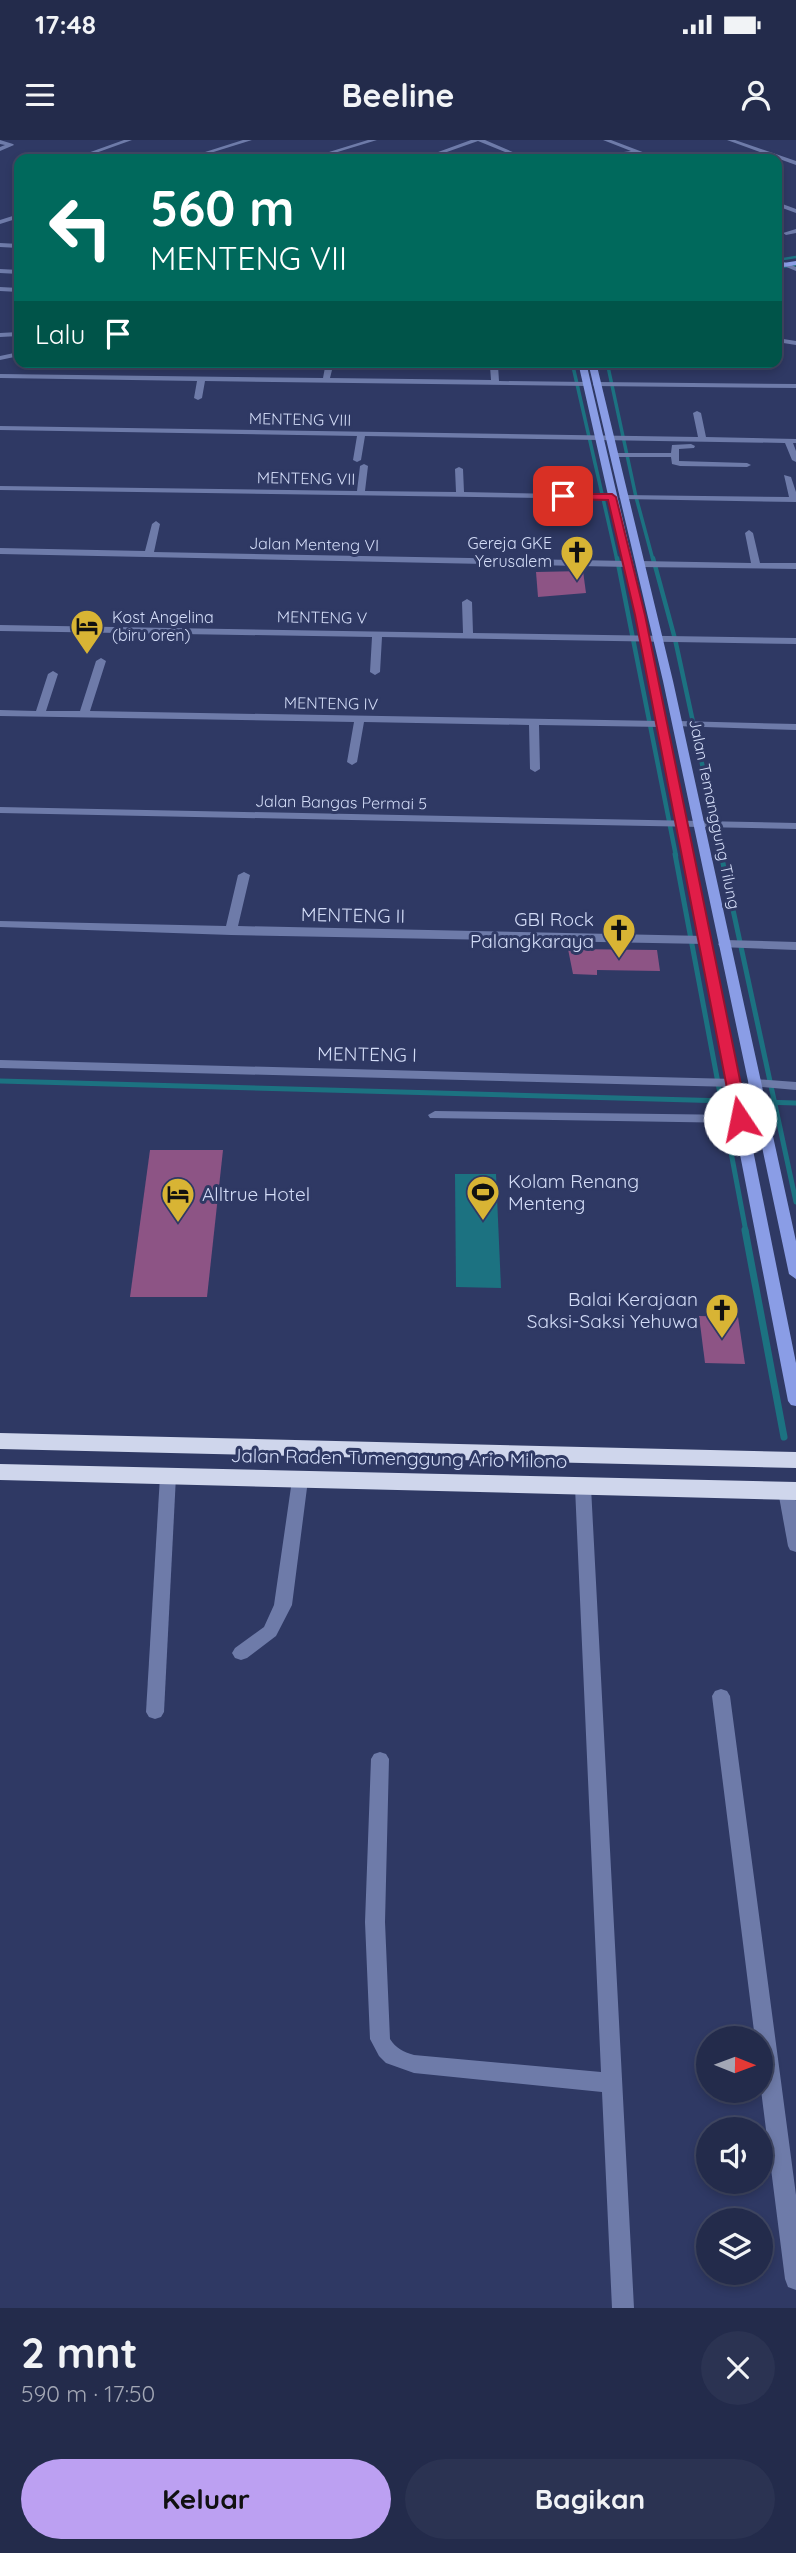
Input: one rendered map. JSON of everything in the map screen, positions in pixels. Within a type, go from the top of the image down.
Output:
[{"type":"highway","name":"Jalan Raden Tumenggung Ario Milono","points":[[0,1441],[796,1460]]},
{"type":"highway","points":[[558,1455],[571,1486]]},
{"type":"highway","name":"Jalan Raden Tumenggung Ario Milono","points":[[0,1472],[791,1491]]},
{"type":"street","points":[[88,154],[129,140]]},
{"type":"street","points":[[204,154],[249,140]]},
{"type":"street","points":[[326,154],[374,140]]},
{"type":"street","points":[[437,154],[478,140],[513,154]]},
{"type":"street","points":[[607,140],[644,154]]},
{"type":"street","points":[[730,140],[770,154]]},
{"type":"street","points":[[0,142],[11,145],[0,149]]},
{"type":"street","points":[[624,154],[639,152]]},
{"type":"street","points":[[786,233],[796,231]]},
{"type":"street","points":[[326,382],[329,368]]},
{"type":"street","points":[[494,368],[495,383]]},
{"type":"street","points":[[585,368],[592,384]]},
{"type":"street","name":"Jalan Temanggung Tilung","points":[[592,368],[592,384],[605,438],[614,455],[617,497],[640,564],[678,724],[796,1274]]},
{"type":"street","points":[[0,376],[39,374],[326,382],[796,386]]},
{"type":"street","points":[[198,398],[201,380]]},
{"type":"street","points":[[697,413],[702,439]]},
{"type":"street","name":"MENTENG VIII","points":[[0,428],[738,440]]},
{"type":"street","points":[[361,434],[361,493]]},
{"type":"street","points":[[605,438],[796,1401]]},
{"type":"street","points":[[747,465],[678,464],[673,449],[677,446],[737,446],[738,440],[792,441],[796,460]]},
{"type":"street","points":[[614,455],[674,455]]},
{"type":"street","points":[[459,468],[460,495]]},
{"type":"street","points":[[787,477],[795,499]]},
{"type":"street","name":"MENTENG VII","points":[[0,488],[795,499]]},
{"type":"street","points":[[149,553],[156,524]]},
{"type":"street","points":[[749,533],[756,566]]},
{"type":"street","name":"Jalan Menteng VI","points":[[0,551],[628,564]]},
{"type":"street","points":[[640,564],[796,566]]},
{"type":"street","points":[[467,602],[468,635]]},
{"type":"street","name":"MENTENG V","points":[[0,628],[796,640]]},
{"type":"street","points":[[374,673],[377,634]]},
{"type":"street","points":[[84,714],[100,661]]},
{"type":"street","points":[[40,713],[53,674]]},
{"type":"street","name":"MENTENG IV","points":[[0,713],[661,724]]},
{"type":"street","points":[[352,762],[359,720]]},
{"type":"street","points":[[534,723],[535,769]]},
{"type":"street","points":[[678,724],[796,727]]},
{"type":"street","name":"Jalan Bangas Permai 5","points":[[0,810],[796,826]]},
{"type":"street","points":[[231,931],[244,876]]},
{"type":"street","name":"MENTENG II","points":[[0,924],[705,940]]},
{"type":"street","points":[[724,944],[796,946]]},
{"type":"street","name":"MENTENG I","points":[[0,1064],[734,1086]]},
{"type":"street","points":[[755,1086],[796,1086]]},
{"type":"street","points":[[435,1115],[740,1117]]},
{"type":"street","points":[[759,1206],[781,1206]]},
{"type":"street","points":[[155,1712],[168,1476]]},
{"type":"street","points":[[241,1653],[270,1631],[283,1605],[300,1480]]},
{"type":"street","points":[[571,1486],[612,2083],[623,2308]]},
{"type":"street","points":[[791,1491],[796,1546]]},
{"type":"street","points":[[721,1696],[796,2279]]},
{"type":"street","points":[[380,1759],[375,1922],[380,2039],[387,2054],[395,2060],[414,2064],[612,2083]]},
{"type":"shaded area","points":[[455,1174],[496,1174],[501,1288],[456,1287]]},
{"type":"building","name":"Gereja GKE Yerusalem","points":[[583,571],[586,593],[538,597],[536,572]]},
{"type":"building","name":"GBI Rock Palangkaraya","points":[[568,949],[657,950],[660,971],[597,970],[597,975],[573,974]]},
{"type":"building","name":"Alltrue Hotel","points":[[150,1150],[223,1150],[207,1297],[130,1297]]},
{"type":"building","name":"Balai Kerajaan Saksi-Saksi Yehuwa","points":[[699,1316],[738,1317],[745,1364],[705,1363]]},
{"type":"waterway","points":[[782,259],[796,257]]},
{"type":"waterway","points":[[782,267],[796,265]]},
{"type":"waterway","points":[[573,368],[617,560]]},
{"type":"waterway","points":[[608,368],[636,497],[653,560]]},
{"type":"waterway","points":[[617,558],[676,856]]},
{"type":"waterway","points":[[653,558],[675,639],[722,856]]},
{"type":"waterway","points":[[675,854],[721,1101]]},
{"type":"waterway","points":[[721,854],[775,1102]]},
{"type":"waterway","points":[[0,1081],[721,1101]]},
{"type":"waterway","points":[[721,1101],[775,1102]]},
{"type":"waterway","points":[[721,1101],[746,1232]]},
{"type":"waterway","points":[[775,1102],[796,1103]]},
{"type":"waterway","points":[[775,1102],[796,1202]]},
{"type":"waterway","points":[[745,1230],[784,1437]]},
{"type":"place","name":"Gereja GKE Yerusalem","points":[[577,582]]},
{"type":"place","name":"Kost Angelina (biru oren)","points":[[87,656]]},
{"type":"place","name":"GBI Rock Palangkaraya","points":[[619,960]]},
{"type":"place","name":"Kolam Renang Menteng","points":[[483,1222]]},
{"type":"place","name":"Alltrue Hotel","points":[[178,1224]]},
{"type":"place","name":"Balai Kerajaan Saksi-Saksi Yehuwa","points":[[722,1340]]},
{"type":"route","points":[[563,496],[612,497],[640,615],[740,1119]]}]
